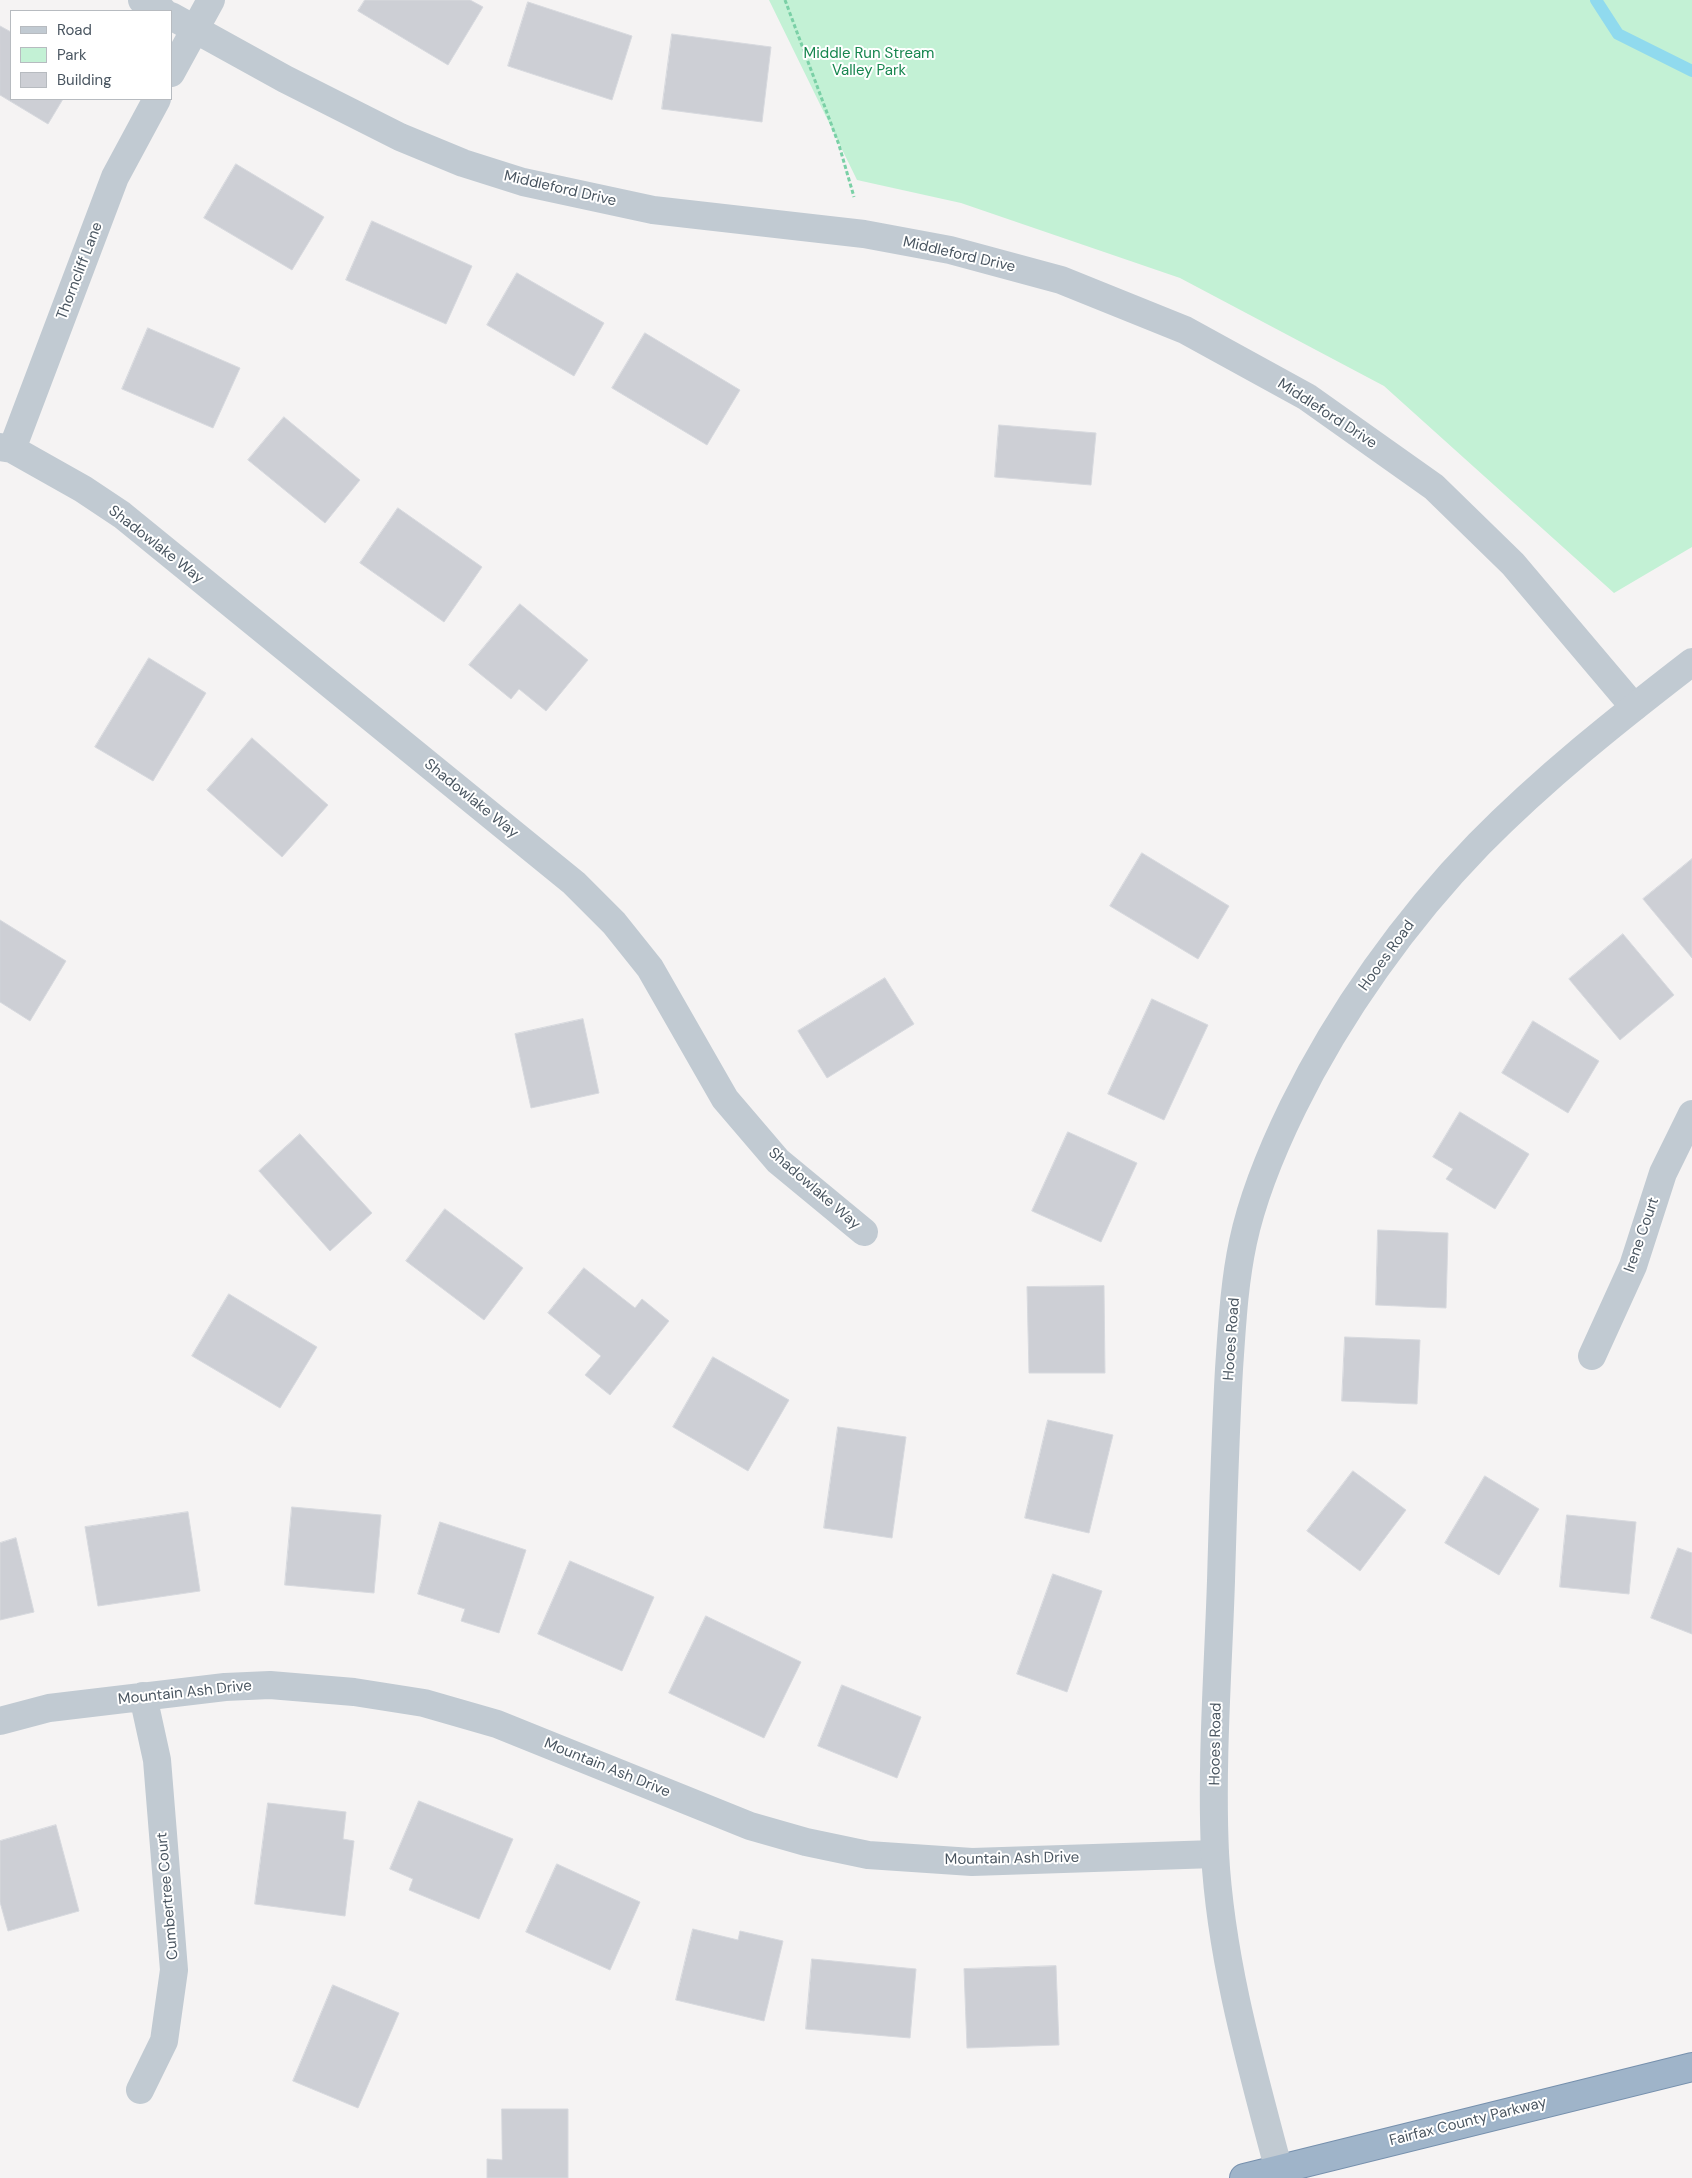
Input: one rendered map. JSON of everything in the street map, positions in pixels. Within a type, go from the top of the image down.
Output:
[{"type":"highway","name":"Fairfax County Parkway","points":[[1244,2178],[1280,2173],[1692,2067]]},
{"type":"street","points":[[142,0],[160,10]]},
{"type":"street","points":[[172,71],[211,0]]},
{"type":"street","name":"Middleford Drive","points":[[172,17],[400,137],[463,163],[523,182],[653,210],[864,234],[950,250],[1061,280],[1185,330],[1307,397],[1434,487],[1476,526],[1551,607],[1634,707]]},
{"type":"street","name":"Thorncliff Lane","points":[[6,448],[115,178],[156,100]]},
{"type":"street","name":"Shadowlake Way","points":[[6,448],[122,515],[574,882],[614,923],[650,968],[725,1099],[778,1161],[864,1232]]},
{"type":"street","name":"Hooes Road","points":[[1280,2173],[1239,2010],[1220,1905],[1215,1854],[1225,1437],[1232,1318],[1242,1245],[1258,1188],[1287,1120],[1325,1048],[1350,1007],[1418,914],[1453,873],[1548,779],[1634,707],[1692,662]]},
{"type":"street","name":"Irene Court","points":[[1592,1356],[1633,1266],[1663,1173],[1692,1114]]},
{"type":"street","name":"Mountain Ash Drive","points":[[0,1721],[49,1708],[225,1687],[270,1685],[354,1692],[424,1704],[497,1724],[750,1826],[806,1842],[868,1855],[972,1862],[1215,1854]]},
{"type":"street","name":"Cumbertree Court","points":[[140,2090],[164,2041],[174,1970],[157,1760],[143,1696]]},
{"type":"path","points":[[785,0],[839,145],[864,234]]},
{"type":"green space","name":"Middle Run Stream Valley Park","points":[[769,0],[1692,0],[1692,547],[1614,593],[1384,386],[1180,278],[961,203],[857,180]]},
{"type":"building","points":[[365,0],[470,0],[483,7],[448,65],[358,11]]},
{"type":"building","points":[[528,2],[632,36],[612,100],[508,66]]},
{"type":"building","points":[[0,26],[10,31],[10,100],[62,100],[48,124],[0,95]]},
{"type":"building","points":[[672,34],[771,47],[762,122],[662,109]]},
{"type":"building","points":[[236,164],[324,217],[292,270],[204,218]]},
{"type":"building","points":[[372,221],[472,266],[446,324],[346,280]]},
{"type":"building","points":[[517,273],[604,323],[574,376],[487,325]]},
{"type":"building","points":[[148,328],[240,368],[213,428],[122,389]]},
{"type":"building","points":[[645,333],[740,390],[707,445],[612,388]]},
{"type":"building","points":[[284,417],[360,480],[325,523],[248,460]]},
{"type":"building","points":[[999,425],[1096,433],[1091,485],[995,477]]},
{"type":"building","points":[[398,508],[482,567],[444,622],[360,563]]},
{"type":"building","points":[[520,604],[588,660],[546,711],[519,689],[511,699],[469,665]]},
{"type":"building","points":[[149,658],[206,693],[153,781],[95,747]]},
{"type":"building","points":[[252,738],[328,805],[282,857],[207,790]]},
{"type":"building","points":[[1142,853],[1229,906],[1198,959],[1110,906]]},
{"type":"building","points":[[1692,859],[1692,958],[1643,899]]},
{"type":"building","points":[[0,920],[66,961],[30,1021],[0,1002]]},
{"type":"building","points":[[1623,934],[1674,995],[1620,1040],[1569,979]]},
{"type":"building","points":[[885,978],[914,1024],[827,1078],[798,1031]]},
{"type":"building","points":[[1152,999],[1208,1025],[1164,1120],[1108,1094]]},
{"type":"building","points":[[583,1019],[599,1093],[531,1108],[515,1034]]},
{"type":"building","points":[[1533,1021],[1599,1061],[1568,1113],[1502,1073]]},
{"type":"building","points":[[1460,1112],[1529,1154],[1495,1209],[1446,1179],[1453,1169],[1433,1157]]},
{"type":"building","points":[[1068,1132],[1137,1163],[1101,1242],[1032,1211]]},
{"type":"building","points":[[300,1134],[372,1213],[330,1251],[259,1171]]},
{"type":"building","points":[[445,1209],[523,1268],[484,1320],[406,1261]]},
{"type":"building","points":[[1378,1230],[1448,1233],[1446,1308],[1376,1305]]},
{"type":"building","points":[[584,1268],[635,1308],[642,1299],[669,1321],[610,1395],[585,1375],[601,1356],[548,1313]]},
{"type":"building","points":[[1104,1286],[1105,1373],[1029,1373],[1027,1287]]},
{"type":"building","points":[[229,1294],[317,1347],[280,1408],[192,1356]]},
{"type":"building","points":[[1345,1337],[1420,1340],[1417,1404],[1342,1401]]},
{"type":"building","points":[[713,1357],[789,1400],[748,1471],[673,1427]]},
{"type":"building","points":[[1048,1420],[1113,1435],[1089,1533],[1025,1518]]},
{"type":"building","points":[[838,1427],[906,1437],[892,1538],[824,1528]]},
{"type":"building","points":[[1353,1471],[1406,1510],[1360,1571],[1307,1531]]},
{"type":"building","points":[[1485,1476],[1539,1509],[1499,1575],[1445,1543]]},
{"type":"building","points":[[292,1507],[381,1515],[374,1593],[285,1585]]},
{"type":"building","points":[[188,1512],[200,1591],[98,1606],[85,1527]]},
{"type":"building","points":[[1567,1515],[1636,1522],[1629,1594],[1560,1587]]},
{"type":"building","points":[[440,1522],[526,1550],[499,1633],[461,1621],[465,1609],[418,1594]]},
{"type":"building","points":[[16,1538],[34,1612],[0,1620],[0,1543]]},
{"type":"building","points":[[1678,1548],[1692,1553],[1692,1634],[1651,1618]]},
{"type":"building","points":[[570,1561],[654,1597],[622,1671],[538,1634]]},
{"type":"building","points":[[1053,1574],[1102,1591],[1067,1692],[1017,1674]]},
{"type":"building","points":[[706,1616],[801,1662],[764,1738],[669,1693]]},
{"type":"building","points":[[842,1685],[921,1717],[897,1778],[818,1746]]},
{"type":"building","points":[[419,1801],[513,1839],[479,1919],[409,1890],[413,1879],[390,1869]]},
{"type":"building","points":[[268,1803],[346,1812],[343,1839],[354,1841],[345,1916],[255,1904]]},
{"type":"building","points":[[56,1825],[79,1911],[8,1931],[0,1902],[0,1841]]},
{"type":"building","points":[[557,1864],[640,1902],[610,1970],[526,1932]]},
{"type":"building","points":[[693,1929],[738,1940],[740,1931],[783,1941],[764,2021],[676,2000]]},
{"type":"building","points":[[812,1959],[916,1969],[910,2038],[806,2029]]},
{"type":"building","points":[[1056,1966],[1059,2045],[967,2048],[964,1969]]},
{"type":"building","points":[[333,1985],[399,2013],[358,2108],[293,2081]]},
{"type":"building","points":[[502,2109],[568,2109],[568,2178],[487,2178],[487,2159],[502,2160]]},
{"type":"waterway","points":[[1596,0],[1618,34],[1692,71]]}]
